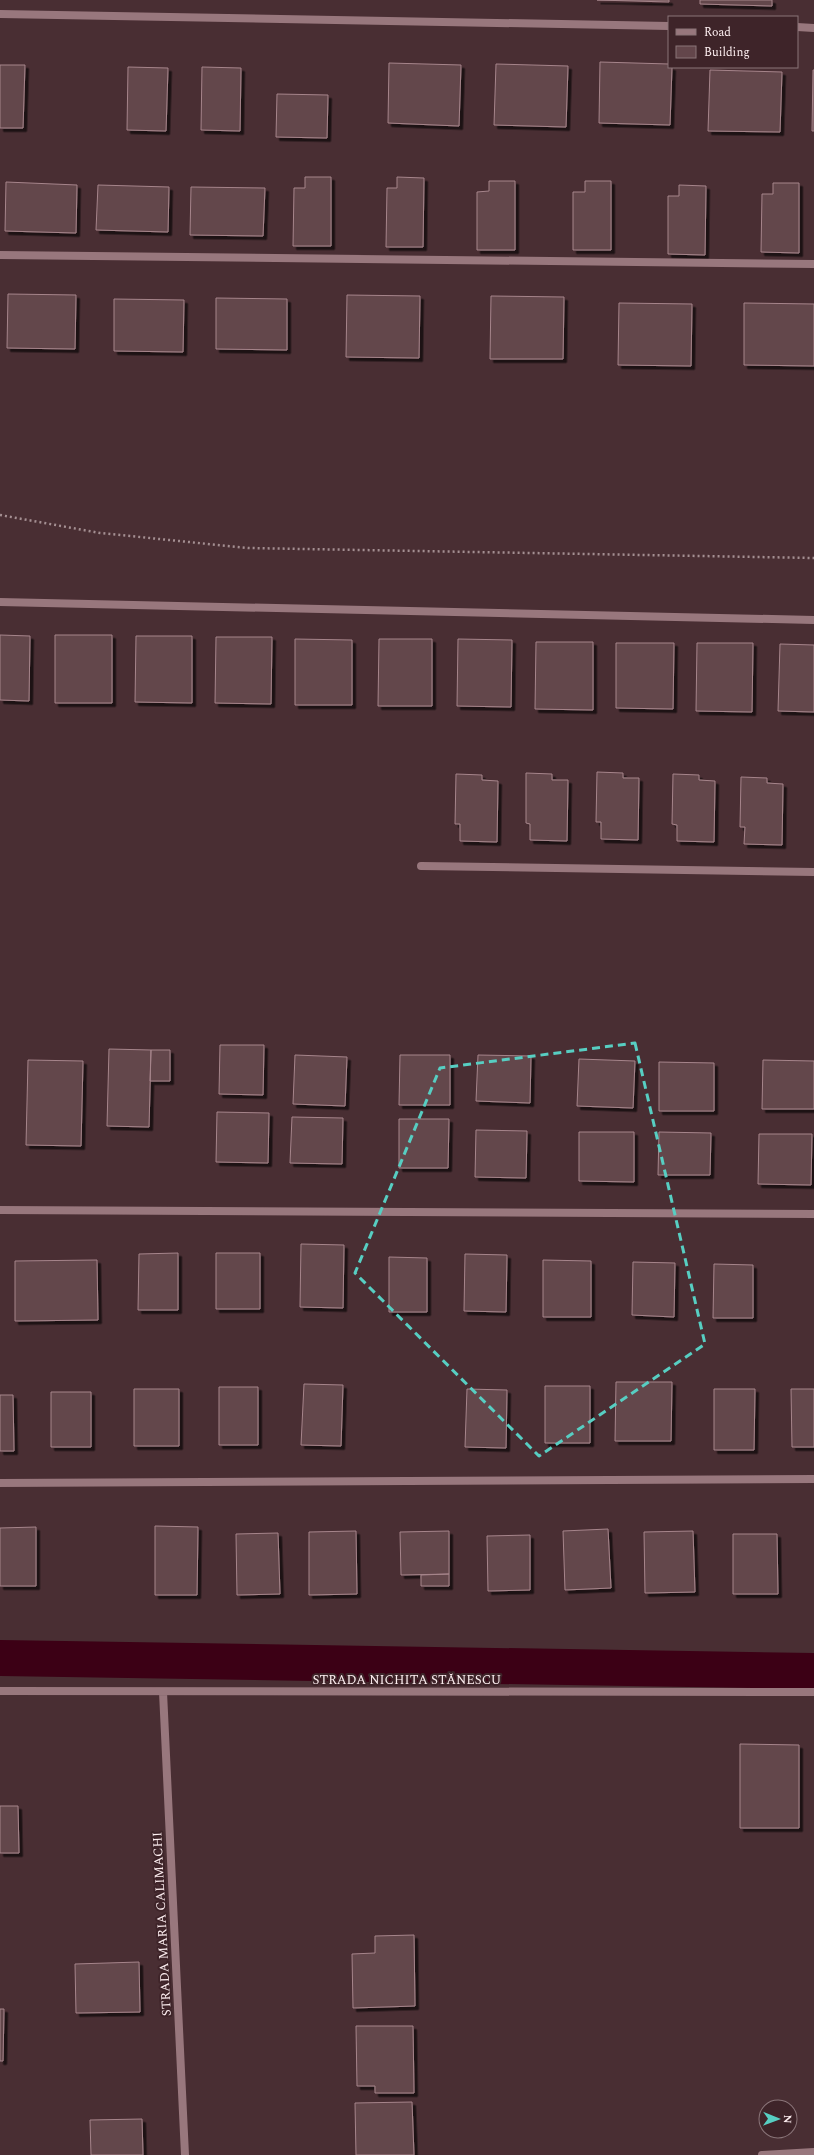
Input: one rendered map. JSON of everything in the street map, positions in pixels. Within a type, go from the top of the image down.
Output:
[{"type":"street","points":[[0,14],[668,26]]},
{"type":"street","points":[[798,28],[814,28]]},
{"type":"street","points":[[0,255],[814,264]]},
{"type":"street","points":[[0,602],[814,620]]},
{"type":"street","points":[[421,866],[814,872]]},
{"type":"street","points":[[0,1210],[814,1214]]},
{"type":"street","points":[[0,1483],[814,1479]]},
{"type":"street","name":"STRADA NICHITA STĂNESCU","points":[[0,1691],[814,1692]]},
{"type":"street","name":"STRADA MARIA CALIMACHI","points":[[163,1692],[185,2155]]},
{"type":"street","points":[[762,2155],[814,2152]]},
{"type":"path","points":[[0,515],[100,533],[248,548],[814,558]]},
{"type":"highlighted area","points":[[635,1043],[705,1344],[539,1456],[355,1273],[440,1068]]},
{"type":"building","points":[[597,0],[669,0],[669,2]]},
{"type":"building","points":[[700,0],[772,0],[772,6],[700,4]]},
{"type":"building","points":[[600,62],[668,64],[668,68],[672,68],[670,125],[599,123]]},
{"type":"building","points":[[389,63],[461,65],[459,126],[388,123]]},
{"type":"building","points":[[496,64],[568,66],[566,127],[494,125]]},
{"type":"building","points":[[0,65],[25,65],[23,128],[0,128]]},
{"type":"building","points":[[128,67],[168,68],[166,131],[127,130]]},
{"type":"building","points":[[202,67],[241,68],[240,131],[201,130]]},
{"type":"building","points":[[710,70],[782,72],[780,132],[708,131]]},
{"type":"building","points":[[813,70],[814,131],[812,131]]},
{"type":"building","points":[[277,94],[328,95],[327,138],[276,137]]},
{"type":"building","points":[[305,177],[331,177],[331,246],[293,246],[294,188],[305,188]]},
{"type":"building","points":[[397,177],[424,178],[423,247],[386,247],[387,188],[397,188]]},
{"type":"building","points":[[489,181],[515,181],[515,250],[477,250],[477,192],[489,191]]},
{"type":"building","points":[[585,181],[611,181],[611,250],[573,250],[573,192],[585,192]]},
{"type":"building","points":[[6,182],[77,185],[76,233],[5,231]]},
{"type":"building","points":[[773,183],[799,183],[799,253],[761,252],[762,194],[773,194]]},
{"type":"building","points":[[98,185],[169,187],[168,232],[96,230]]},
{"type":"building","points":[[679,185],[706,186],[705,255],[668,254],[668,196],[679,196]]},
{"type":"building","points":[[191,187],[265,188],[263,236],[190,235]]},
{"type":"building","points":[[8,294],[76,295],[75,349],[7,348]]},
{"type":"building","points":[[347,295],[420,296],[419,358],[346,357]]},
{"type":"building","points":[[491,296],[564,297],[563,359],[490,359]]},
{"type":"building","points":[[216,298],[287,299],[287,350],[216,349]]},
{"type":"building","points":[[114,299],[184,300],[183,352],[114,351]]},
{"type":"building","points":[[619,303],[692,304],[691,366],[618,365]]},
{"type":"building","points":[[744,303],[814,304],[814,366],[744,365]]},
{"type":"building","points":[[0,635],[30,636],[29,701],[0,700]]},
{"type":"building","points":[[55,635],[112,635],[112,703],[55,703]]},
{"type":"building","points":[[136,636],[192,636],[192,703],[135,702]]},
{"type":"building","points":[[216,637],[272,637],[271,704],[215,703]]},
{"type":"building","points":[[295,639],[352,640],[352,705],[295,705]]},
{"type":"building","points":[[379,639],[432,639],[432,706],[378,706]]},
{"type":"building","points":[[458,639],[512,640],[511,707],[457,706]]},
{"type":"building","points":[[536,642],[593,642],[593,710],[535,709]]},
{"type":"building","points":[[616,643],[674,643],[673,709],[616,708]]},
{"type":"building","points":[[697,643],[753,643],[752,712],[696,711]]},
{"type":"building","points":[[780,644],[814,645],[814,712],[778,711]]},
{"type":"building","points":[[597,772],[623,773],[623,778],[639,778],[638,840],[601,839],[601,822],[596,822]]},
{"type":"building","points":[[526,773],[552,774],[552,780],[568,780],[567,841],[530,840],[530,824],[526,823]]},
{"type":"building","points":[[456,774],[482,775],[482,780],[498,781],[497,842],[460,841],[460,824],[455,824]]},
{"type":"building","points":[[673,774],[699,775],[699,780],[715,781],[714,842],[677,841],[677,825],[672,824]]},
{"type":"building","points":[[741,777],[767,778],[767,783],[783,784],[782,845],[744,844],[745,827],[740,827]]},
{"type":"building","points":[[220,1045],[264,1045],[263,1095],[219,1094]]},
{"type":"building","points":[[109,1049],[151,1050],[149,1127],[107,1126]]},
{"type":"building","points":[[151,1050],[170,1050],[170,1081],[150,1081]]},
{"type":"building","points":[[295,1055],[347,1057],[345,1106],[293,1104]]},
{"type":"building","points":[[400,1055],[450,1055],[450,1105],[399,1105]]},
{"type":"building","points":[[478,1055],[531,1056],[530,1103],[476,1101]]},
{"type":"building","points":[[579,1059],[635,1061],[633,1108],[577,1106]]},
{"type":"building","points":[[28,1060],[83,1061],[81,1146],[26,1145]]},
{"type":"building","points":[[763,1060],[814,1061],[814,1109],[762,1109]]},
{"type":"building","points":[[659,1062],[714,1063],[714,1111],[659,1111]]},
{"type":"building","points":[[217,1112],[269,1113],[268,1163],[216,1162]]},
{"type":"building","points":[[292,1117],[343,1118],[342,1164],[290,1163]]},
{"type":"building","points":[[399,1119],[449,1119],[448,1168],[399,1168]]},
{"type":"building","points":[[476,1130],[527,1131],[526,1178],[475,1177]]},
{"type":"building","points":[[579,1132],[634,1132],[634,1182],[579,1181]]},
{"type":"building","points":[[659,1132],[711,1133],[710,1175],[658,1175]]},
{"type":"building","points":[[759,1134],[812,1134],[811,1185],[758,1184]]},
{"type":"building","points":[[301,1244],[344,1245],[343,1308],[300,1307]]},
{"type":"building","points":[[178,1253],[178,1310],[138,1310],[139,1254]]},
{"type":"building","points":[[216,1253],[260,1253],[260,1309],[216,1309]]},
{"type":"building","points":[[465,1254],[507,1255],[506,1312],[464,1311]]},
{"type":"building","points":[[389,1257],[427,1258],[427,1312],[389,1312]]},
{"type":"building","points":[[97,1260],[98,1320],[15,1321],[15,1261]]},
{"type":"building","points":[[543,1260],[591,1261],[591,1317],[543,1317]]},
{"type":"building","points":[[633,1262],[675,1263],[674,1317],[632,1315]]},
{"type":"building","points":[[714,1264],[753,1265],[753,1318],[713,1318]]},
{"type":"building","points":[[616,1382],[672,1382],[671,1441],[615,1441]]},
{"type":"building","points":[[304,1384],[343,1385],[341,1446],[301,1445]]},
{"type":"building","points":[[545,1386],[590,1386],[590,1443],[545,1443]]},
{"type":"building","points":[[219,1387],[258,1387],[258,1445],[219,1445]]},
{"type":"building","points":[[134,1389],[179,1389],[179,1446],[134,1446]]},
{"type":"building","points":[[467,1389],[507,1390],[506,1448],[465,1447]]},
{"type":"building","points":[[714,1389],[755,1389],[754,1450],[714,1450]]},
{"type":"building","points":[[791,1389],[814,1389],[814,1447],[792,1447]]},
{"type":"building","points":[[51,1392],[91,1392],[91,1447],[51,1447]]},
{"type":"building","points":[[0,1395],[13,1395],[14,1451],[0,1451]]},
{"type":"building","points":[[155,1526],[198,1527],[197,1595],[155,1595]]},
{"type":"building","points":[[36,1527],[36,1586],[0,1586],[0,1528]]},
{"type":"building","points":[[608,1529],[611,1588],[565,1590],[563,1531]]},
{"type":"building","points":[[356,1531],[357,1594],[309,1595],[309,1532]]},
{"type":"building","points":[[449,1531],[449,1574],[401,1575],[400,1532]]},
{"type":"building","points":[[693,1531],[695,1592],[645,1593],[644,1532]]},
{"type":"building","points":[[278,1533],[280,1594],[237,1595],[236,1534]]},
{"type":"building","points":[[733,1534],[777,1534],[778,1594],[733,1594]]},
{"type":"building","points":[[530,1535],[530,1590],[488,1591],[487,1536]]},
{"type":"building","points":[[449,1574],[449,1586],[421,1586],[421,1575]]},
{"type":"building","points":[[740,1744],[799,1745],[799,1828],[740,1828]]},
{"type":"building","points":[[0,1806],[18,1806],[19,1853],[0,1853]]},
{"type":"building","points":[[414,1935],[415,2006],[353,2008],[352,1954],[375,1953],[375,1936]]},
{"type":"building","points":[[139,1962],[140,2012],[76,2013],[75,1964]]},
{"type":"building","points":[[0,2009],[4,2009],[3,2061],[0,2061]]},
{"type":"building","points":[[356,2026],[413,2026],[414,2093],[375,2093],[375,2086],[357,2086]]},
{"type":"building","points":[[412,2102],[414,2155],[356,2155],[355,2103]]},
{"type":"building","points":[[142,2119],[143,2155],[91,2155],[90,2120]]},
{"type":"waterway","points":[[0,1658],[814,1671]]}]
